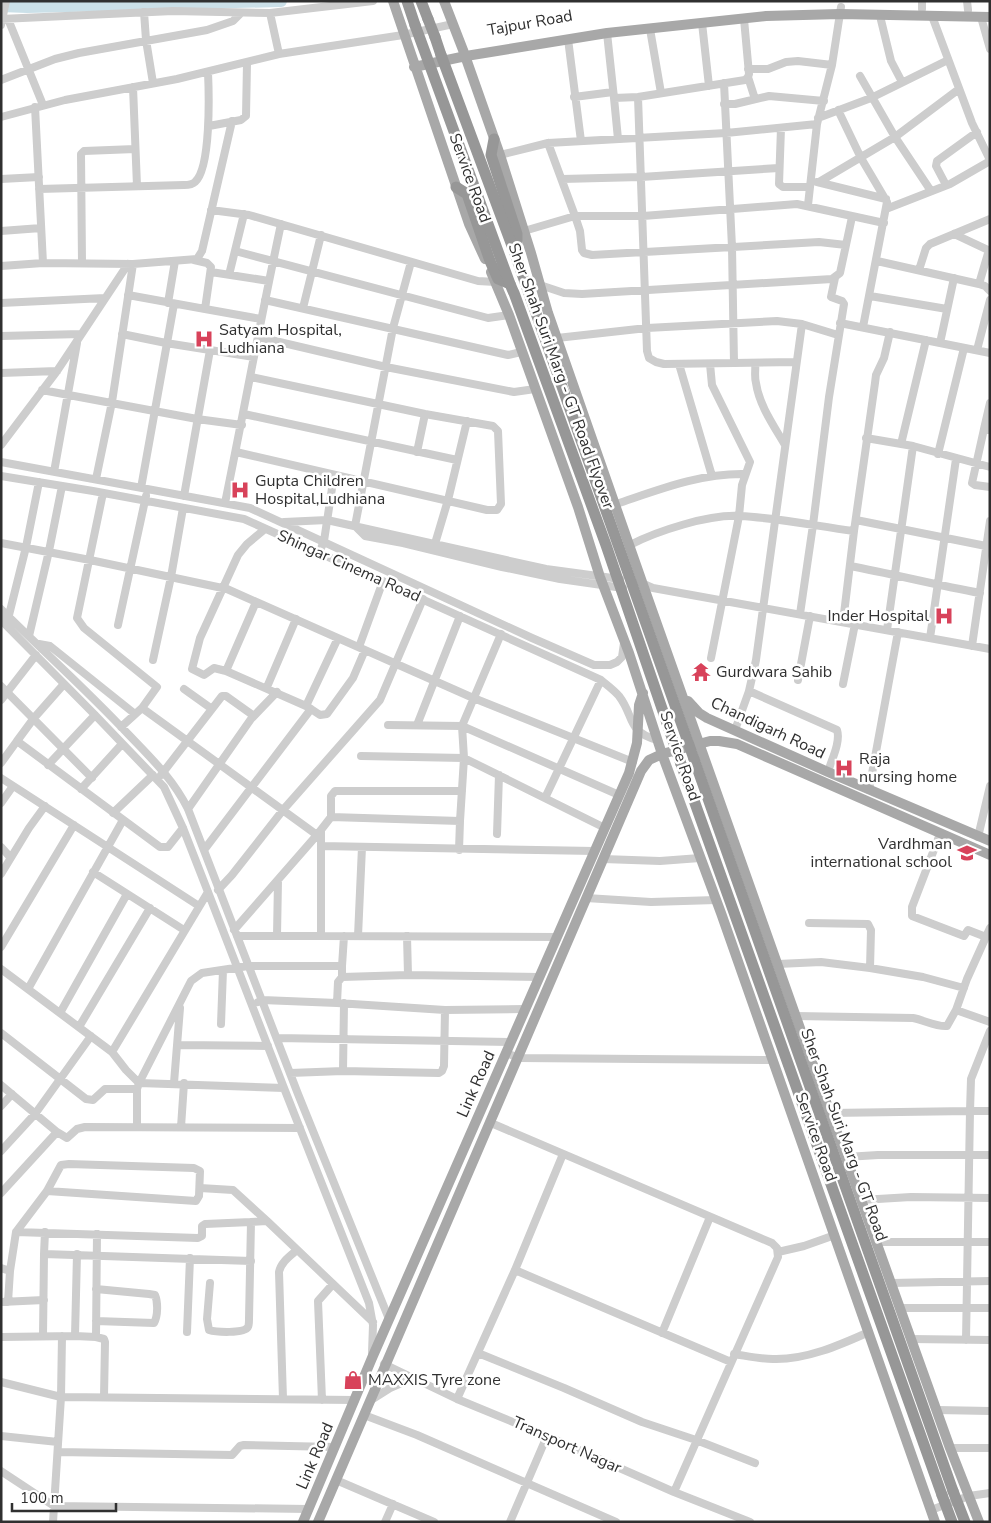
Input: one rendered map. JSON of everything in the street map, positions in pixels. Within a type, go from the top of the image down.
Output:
[{"type":"highway","name":"Sher Shah Suri Marg - GT Road Flyover","points":[[406,1],[606,546],[681,764]]},
{"type":"highway","name":"Sher Shah Suri Marg - GT Road Flyover","points":[[421,1],[514,251],[694,759]]},
{"type":"highway","points":[[494,139],[491,155],[517,234],[517,246],[514,251]]},
{"type":"highway","points":[[456,186],[467,194],[498,280],[510,284]]},
{"type":"highway","name":"Sher Shah Suri Marg - GT Road","points":[[694,759],[965,1522]]},
{"type":"highway","name":"Sher Shah Suri Marg - GT Road","points":[[681,764],[952,1522]]},
{"type":"main road","name":"Service Road","points":[[393,1],[403,35],[469,224],[509,315],[578,507],[601,581],[835,1234],[935,1522]]},
{"type":"main road","name":"Service Road","points":[[444,1],[465,53],[500,155],[557,338],[630,545],[647,587],[680,689],[890,1282],[979,1522]]},
{"type":"main road","name":"Tajpur Road","points":[[465,53],[607,32],[840,11],[922,5],[968,6],[990,10]]},
{"type":"main road","name":"Tajpur Road","points":[[465,53],[606,26],[766,10],[840,11],[880,16],[985,17]]},
{"type":"main road","points":[[414,67],[465,53]]},
{"type":"main road","points":[[643,694],[651,688],[664,683],[675,683],[680,689]]},
{"type":"main road","name":"Chandigarh Road","points":[[680,689],[699,713],[828,772],[990,841]]},
{"type":"main road","name":"Link Road","points":[[303,1522],[372,1358],[633,762],[639,732],[639,705],[643,694]]},
{"type":"main road","name":"Chandigarh Road","points":[[700,744],[719,741],[736,744],[990,855]]},
{"type":"main road","name":"Link Road","points":[[318,1522],[384,1364],[491,1123],[644,764],[655,756],[700,744]]},
{"type":"street","points":[[6,1],[3,19],[29,70],[44,105]]},
{"type":"street","points":[[3,19],[144,12],[270,13],[373,1]]},
{"type":"street","points":[[808,205],[818,121],[832,65],[840,11]]},
{"type":"street","points":[[144,12],[146,40],[153,83]]},
{"type":"street","points":[[1,80],[56,59],[79,53],[207,30],[233,21],[241,13]]},
{"type":"street","points":[[270,13],[279,54]]},
{"type":"street","points":[[880,16],[891,61],[902,82]]},
{"type":"street","points":[[886,209],[946,185],[990,160],[948,60],[932,16]]},
{"type":"street","points":[[985,17],[990,49]]},
{"type":"street","points":[[744,19],[748,73],[755,99]]},
{"type":"street","points":[[702,23],[709,86]]},
{"type":"street","points":[[1,117],[35,107],[208,72],[279,54],[403,35],[453,24]]},
{"type":"street","points":[[650,29],[660,93]]},
{"type":"street","points":[[607,32],[618,139]]},
{"type":"street","points":[[568,39],[580,141]]},
{"type":"street","points":[[500,155],[548,143],[726,133],[781,128],[818,121],[838,110],[871,98],[948,60]]},
{"type":"street","points":[[748,73],[768,69],[786,62],[798,61],[832,65]]},
{"type":"street","points":[[209,126],[245,118],[247,113],[247,63]]},
{"type":"street","points":[[39,189],[192,184],[196,181],[204,155],[209,126],[208,72]]},
{"type":"street","points":[[574,97],[613,95],[638,97],[745,80],[748,73]]},
{"type":"street","points":[[860,76],[895,137],[931,191]]},
{"type":"street","points":[[724,83],[732,247],[734,363]]},
{"type":"street","points":[[133,87],[137,186]]},
{"type":"street","points":[[781,128],[779,184],[781,186],[819,182],[895,137],[960,89]]},
{"type":"street","points":[[724,104],[735,104],[773,96],[824,101]]},
{"type":"street","points":[[638,97],[649,358],[656,362],[679,364],[796,362]]},
{"type":"street","points":[[35,107],[43,263]]},
{"type":"street","points":[[838,110],[861,158],[886,199],[884,223],[863,327]]},
{"type":"street","points":[[194,260],[201,255],[232,121]]},
{"type":"street","points":[[946,185],[937,168],[937,161],[977,132]]},
{"type":"street","points":[[548,143],[580,231],[584,252],[592,255],[819,242],[846,245]]},
{"type":"street","points":[[82,263],[80,157],[82,152],[135,149]]},
{"type":"street","points":[[562,179],[641,177],[779,168]]},
{"type":"street","points":[[1,179],[39,177]]},
{"type":"street","points":[[819,182],[886,199]]},
{"type":"street","points":[[524,231],[575,216],[643,216],[797,204],[884,223]]},
{"type":"street","points":[[211,210],[244,214],[478,281],[495,282]]},
{"type":"street","points":[[229,275],[244,214]]},
{"type":"street","points":[[800,614],[844,303],[832,298],[831,295],[835,278],[840,273],[852,217]]},
{"type":"street","points":[[919,270],[926,248],[930,244],[990,219]]},
{"type":"street","points":[[225,503],[281,224]]},
{"type":"street","points":[[1,231],[42,228]]},
{"type":"street","points":[[954,234],[989,250],[979,284]]},
{"type":"street","points":[[303,308],[321,235]]},
{"type":"street","points":[[235,251],[488,318],[509,315]]},
{"type":"street","points":[[1,266],[43,263],[131,264],[194,260],[209,264],[211,272],[205,309]]},
{"type":"street","points":[[118,625],[145,501],[144,488],[154,410],[166,343],[175,261]]},
{"type":"street","points":[[877,261],[979,284],[990,290]]},
{"type":"street","points":[[355,526],[393,328],[411,262]]},
{"type":"street","points":[[96,480],[112,402],[131,264]]},
{"type":"street","points":[[1,445],[57,371],[105,298],[131,264]]},
{"type":"street","points":[[211,272],[269,281]]},
{"type":"street","points":[[540,285],[572,294],[835,278]]},
{"type":"street","points":[[940,343],[954,278]]},
{"type":"street","points":[[128,295],[261,319]]},
{"type":"street","points":[[870,296],[947,309]]},
{"type":"street","points":[[1,302],[105,298]]},
{"type":"street","points":[[265,300],[508,356],[521,352]]},
{"type":"street","points":[[977,350],[990,300]]},
{"type":"street","points":[[557,338],[647,328],[777,321],[802,324],[838,335]]},
{"type":"street","points":[[840,323],[990,353]]},
{"type":"street","points":[[734,730],[750,691],[756,660],[802,324]]},
{"type":"street","points":[[843,622],[876,374],[884,358],[890,332]]},
{"type":"street","points":[[122,334],[254,357]]},
{"type":"street","points":[[1,336],[79,337]]},
{"type":"street","points":[[54,472],[79,337]]},
{"type":"street","points":[[258,337],[386,367],[514,392],[535,389]]},
{"type":"street","points":[[901,444],[926,340]]},
{"type":"street","points":[[938,454],[964,348]]},
{"type":"street","points":[[184,496],[210,350]]},
{"type":"street","points":[[755,362],[756,384],[759,394],[785,445]]},
{"type":"street","points":[[679,364],[712,476]]},
{"type":"street","points":[[710,364],[712,385],[750,460],[745,474],[711,658]]},
{"type":"street","points":[[1,373],[57,371]]},
{"type":"street","points":[[236,452],[493,511],[500,508],[501,504],[498,431],[493,426],[425,414],[251,377]]},
{"type":"street","points":[[42,390],[198,419],[242,425]]},
{"type":"street","points":[[990,403],[987,429],[972,483],[976,486],[990,487]]},
{"type":"street","points":[[244,414],[457,460]]},
{"type":"street","points":[[417,452],[425,414]]},
{"type":"street","points":[[434,547],[448,500],[467,421]]},
{"type":"street","points":[[866,438],[913,446],[990,467]]},
{"type":"street","points":[[887,630],[913,446]]},
{"type":"street","points":[[930,638],[956,458]]},
{"type":"street","name":"Shingar Cinema Road","points":[[1,462],[250,508],[594,665],[610,665],[617,662],[622,657],[624,642]]},
{"type":"street","points":[[318,552],[324,541],[334,474]]},
{"type":"street","points":[[616,504],[671,485],[712,476],[745,474]]},
{"type":"street","name":"Shingar Cinema Road","points":[[1,476],[244,519],[601,680],[619,696],[633,725],[639,732]]},
{"type":"street","points":[[6,621],[26,547],[39,482]]},
{"type":"street","points":[[29,636],[62,486]]},
{"type":"street","points":[[103,493],[79,604],[78,621],[84,628],[157,687],[142,708],[121,727]]},
{"type":"street","points":[[153,660],[171,577],[183,508]]},
{"type":"street","points":[[630,545],[641,539],[696,521],[738,516],[854,531]]},
{"type":"street","points":[[856,520],[986,546]]},
{"type":"street","points":[[972,646],[990,521]]},
{"type":"street","points":[[284,522],[355,526],[511,569],[560,579],[601,581],[647,587],[990,649]]},
{"type":"street","points":[[265,529],[242,550],[222,588],[200,638],[192,669],[204,675],[214,668],[226,671],[267,687],[309,707],[320,715],[327,714],[353,678],[383,581]]},
{"type":"street","points":[[1,543],[222,588],[474,698],[633,762]]},
{"type":"street","points":[[850,566],[937,586],[980,593]]},
{"type":"street","points":[[218,890],[232,876],[283,810],[380,700],[423,599]]},
{"type":"street","points":[[226,671],[256,602]]},
{"type":"street","points":[[1,609],[6,621],[36,655],[122,744],[178,790],[188,808],[236,933],[242,967]]},
{"type":"street","points":[[417,725],[460,616]]},
{"type":"street","points":[[798,680],[810,616]]},
{"type":"street","points":[[267,687],[296,619]]},
{"type":"street","points":[[6,621],[39,644],[121,727],[159,775],[257,1002],[277,1038],[389,1319]]},
{"type":"street","points":[[843,684],[855,624]]},
{"type":"street","points":[[869,790],[898,632]]},
{"type":"street","points":[[459,850],[464,758],[462,726],[502,634]]},
{"type":"street","points":[[204,850],[252,788],[309,707],[338,638]]},
{"type":"street","points":[[39,644],[50,646],[135,714]]},
{"type":"street","points":[[1,700],[4,688],[36,655]]},
{"type":"street","points":[[545,798],[601,680]]},
{"type":"street","points":[[1,763],[34,718],[64,684]]},
{"type":"street","points":[[4,688],[92,778]]},
{"type":"street","points":[[184,690],[212,708]]},
{"type":"street","points":[[750,691],[836,730],[838,734],[837,742],[828,772]]},
{"type":"street","points":[[188,808],[254,716],[277,692]]},
{"type":"street","points":[[114,813],[159,775],[188,741],[220,697],[224,696],[254,716]]},
{"type":"street","points":[[142,708],[283,810],[319,832]]},
{"type":"street","points":[[48,765],[95,715]]},
{"type":"street","points":[[388,724],[462,726],[558,770],[619,795]]},
{"type":"street","points":[[639,732],[657,740]]},
{"type":"street","points":[[17,741],[163,848],[170,846],[183,828]]},
{"type":"street","points":[[81,789],[122,744]]},
{"type":"street","points":[[361,756],[464,758],[605,828]]},
{"type":"street","points":[[497,834],[500,775]]},
{"type":"street","points":[[1,778],[199,906]]},
{"type":"street","points":[[1,803],[13,786]]},
{"type":"street","points":[[978,837],[990,786]]},
{"type":"street","points":[[236,933],[331,817],[331,796],[335,791],[462,791]]},
{"type":"street","points":[[1,874],[10,857],[45,806]]},
{"type":"street","points":[[331,817],[460,821]]},
{"type":"street","points":[[28,990],[123,820]]},
{"type":"street","points":[[1,947],[74,825]]},
{"type":"street","points":[[319,832],[321,846],[321,936]]},
{"type":"street","points":[[940,834],[912,906],[912,916],[964,936],[968,930],[986,937]]},
{"type":"street","points":[[321,846],[595,851]]},
{"type":"street","points":[[1,847],[10,857]]},
{"type":"street","points":[[358,936],[362,847]]},
{"type":"street","points":[[603,859],[660,861],[700,858]]},
{"type":"street","points":[[93,872],[184,930]]},
{"type":"street","points":[[277,936],[278,880]]},
{"type":"street","points":[[112,1052],[208,892]]},
{"type":"street","points":[[60,1013],[127,894]]},
{"type":"street","points":[[586,898],[652,902],[716,900]]},
{"type":"street","points":[[79,1027],[150,908]]},
{"type":"street","points":[[809,923],[868,924],[870,930],[870,968]]},
{"type":"street","points":[[796,1016],[913,1018],[944,1027],[949,1025],[990,928]]},
{"type":"street","points":[[236,933],[277,936],[557,936]]},
{"type":"street","points":[[343,1071],[343,1039],[338,982],[342,977],[344,936]]},
{"type":"street","points":[[407,936],[408,976]]},
{"type":"street","points":[[778,964],[821,962],[870,968],[923,976],[964,988]]},
{"type":"street","points":[[137,1127],[138,1086],[191,981],[197,976],[206,972],[242,967],[342,966]]},
{"type":"street","points":[[1,969],[112,1052],[138,1086]]},
{"type":"street","points":[[221,1024],[223,970]]},
{"type":"street","points":[[342,977],[539,978]]},
{"type":"street","points":[[257,1002],[340,1003],[445,1010],[525,1009]]},
{"type":"street","points":[[257,1002],[268,1046],[365,1292],[372,1322],[372,1358]]},
{"type":"street","points":[[174,1083],[180,1004]]},
{"type":"street","points":[[290,1073],[343,1071],[439,1073],[444,1066],[446,1042],[445,1010]]},
{"type":"street","points":[[956,1010],[990,1022]]},
{"type":"street","points":[[966,1340],[967,1197],[971,1079],[990,1031]]},
{"type":"street","points":[[1,1033],[86,1099],[93,1100],[105,1089],[174,1083],[284,1088]]},
{"type":"street","points":[[1,1151],[35,1114],[91,1036]]},
{"type":"street","points":[[277,1038],[510,1042]]},
{"type":"street","points":[[177,1045],[268,1046]]},
{"type":"street","points":[[506,1053],[519,1058],[772,1060]]},
{"type":"street","points":[[181,1127],[184,1083]]},
{"type":"street","points":[[1,1085],[57,1132],[67,1138],[77,1129],[82,1128],[300,1128]]},
{"type":"street","points":[[1,1106],[12,1094]]},
{"type":"street","points":[[288,1098],[298,1094]]},
{"type":"street","points":[[830,1113],[990,1111]]},
{"type":"street","points":[[491,1123],[772,1243],[777,1248],[778,1257],[674,1492]]},
{"type":"street","points":[[1,1193],[57,1132]]},
{"type":"street","points":[[457,1399],[515,1270],[563,1154]]},
{"type":"street","points":[[846,1157],[878,1155],[990,1155]]},
{"type":"street","points":[[44,1300],[5,1302],[16,1232],[47,1192],[61,1165],[195,1168],[200,1171],[199,1199],[196,1201],[47,1192]]},
{"type":"street","points":[[200,1188],[233,1190],[372,1322]]},
{"type":"street","points":[[861,1200],[990,1198]]},
{"type":"street","points":[[662,1333],[710,1217]]},
{"type":"street","points":[[210,1283],[207,1319],[209,1330],[214,1332],[230,1332],[246,1329],[249,1319],[251,1222]]},
{"type":"street","points":[[16,1232],[200,1237],[202,1236],[202,1226],[205,1224],[268,1222]]},
{"type":"street","points":[[42,1336],[45,1232]]},
{"type":"street","points":[[96,1337],[97,1234]]},
{"type":"street","points":[[778,1252],[804,1246],[835,1234]]},
{"type":"street","points":[[876,1242],[990,1242]]},
{"type":"street","points":[[283,1399],[279,1272],[285,1260],[297,1250]]},
{"type":"street","points":[[44,1254],[251,1261]]},
{"type":"street","points":[[75,1336],[77,1254]]},
{"type":"street","points":[[186,1332],[190,1258]]},
{"type":"street","points":[[1,1268],[10,1271]]},
{"type":"street","points":[[515,1270],[730,1362]]},
{"type":"street","points":[[890,1282],[990,1281]]},
{"type":"street","points":[[322,1400],[318,1300],[333,1284]]},
{"type":"street","points":[[96,1289],[155,1295],[157,1300],[156,1320],[154,1322],[96,1321]]},
{"type":"street","points":[[900,1308],[990,1308]]},
{"type":"street","points":[[734,1354],[767,1359],[794,1358],[818,1352],[869,1332]]},
{"type":"street","points":[[53,1522],[61,1397],[62,1336]]},
{"type":"street","points":[[1,1337],[75,1336],[104,1339],[104,1397]]},
{"type":"street","points":[[911,1339],[990,1340]]},
{"type":"street","points":[[478,1353],[642,1422],[755,1463]]},
{"type":"street","name":"Transport Nagar","points":[[384,1364],[457,1399],[674,1492],[750,1522]]},
{"type":"street","points":[[370,1400],[390,1388],[413,1378]]},
{"type":"street","points":[[1,1382],[61,1397],[355,1400]]},
{"type":"street","points":[[937,1410],[990,1411]]},
{"type":"street","points":[[364,1415],[417,1435],[616,1522]]},
{"type":"street","points":[[1,1436],[58,1442]]},
{"type":"street","points":[[510,1522],[547,1436]]},
{"type":"street","points":[[58,1452],[232,1455],[242,1445],[335,1448]]},
{"type":"street","points":[[950,1448],[990,1448]]},
{"type":"street","points":[[1,1471],[54,1506],[309,1508]]},
{"type":"street","points":[[336,1480],[434,1522]]},
{"type":"street","points":[[931,1510],[969,1496],[990,1492]]},
{"type":"street","points":[[385,1522],[393,1504]]},
{"type":"waterway","points":[[1,6],[281,1]]},
{"type":"place","name":"Satyam Hospital, Ludhiana","points":[[204,339]]},
{"type":"place","name":"Gupta Children Hospital,Ludhiana","points":[[240,490]]},
{"type":"place","name":"Inder Hospital","points":[[944,616]]},
{"type":"place","name":"Gurdwara Sahib","points":[[701,672]]},
{"type":"place","name":"Raja nursing home","points":[[844,768]]},
{"type":"place","name":"Vardhman international school","points":[[967,853]]},
{"type":"place","name":"MAXXIS Tyre zone","points":[[353,1380]]}]
